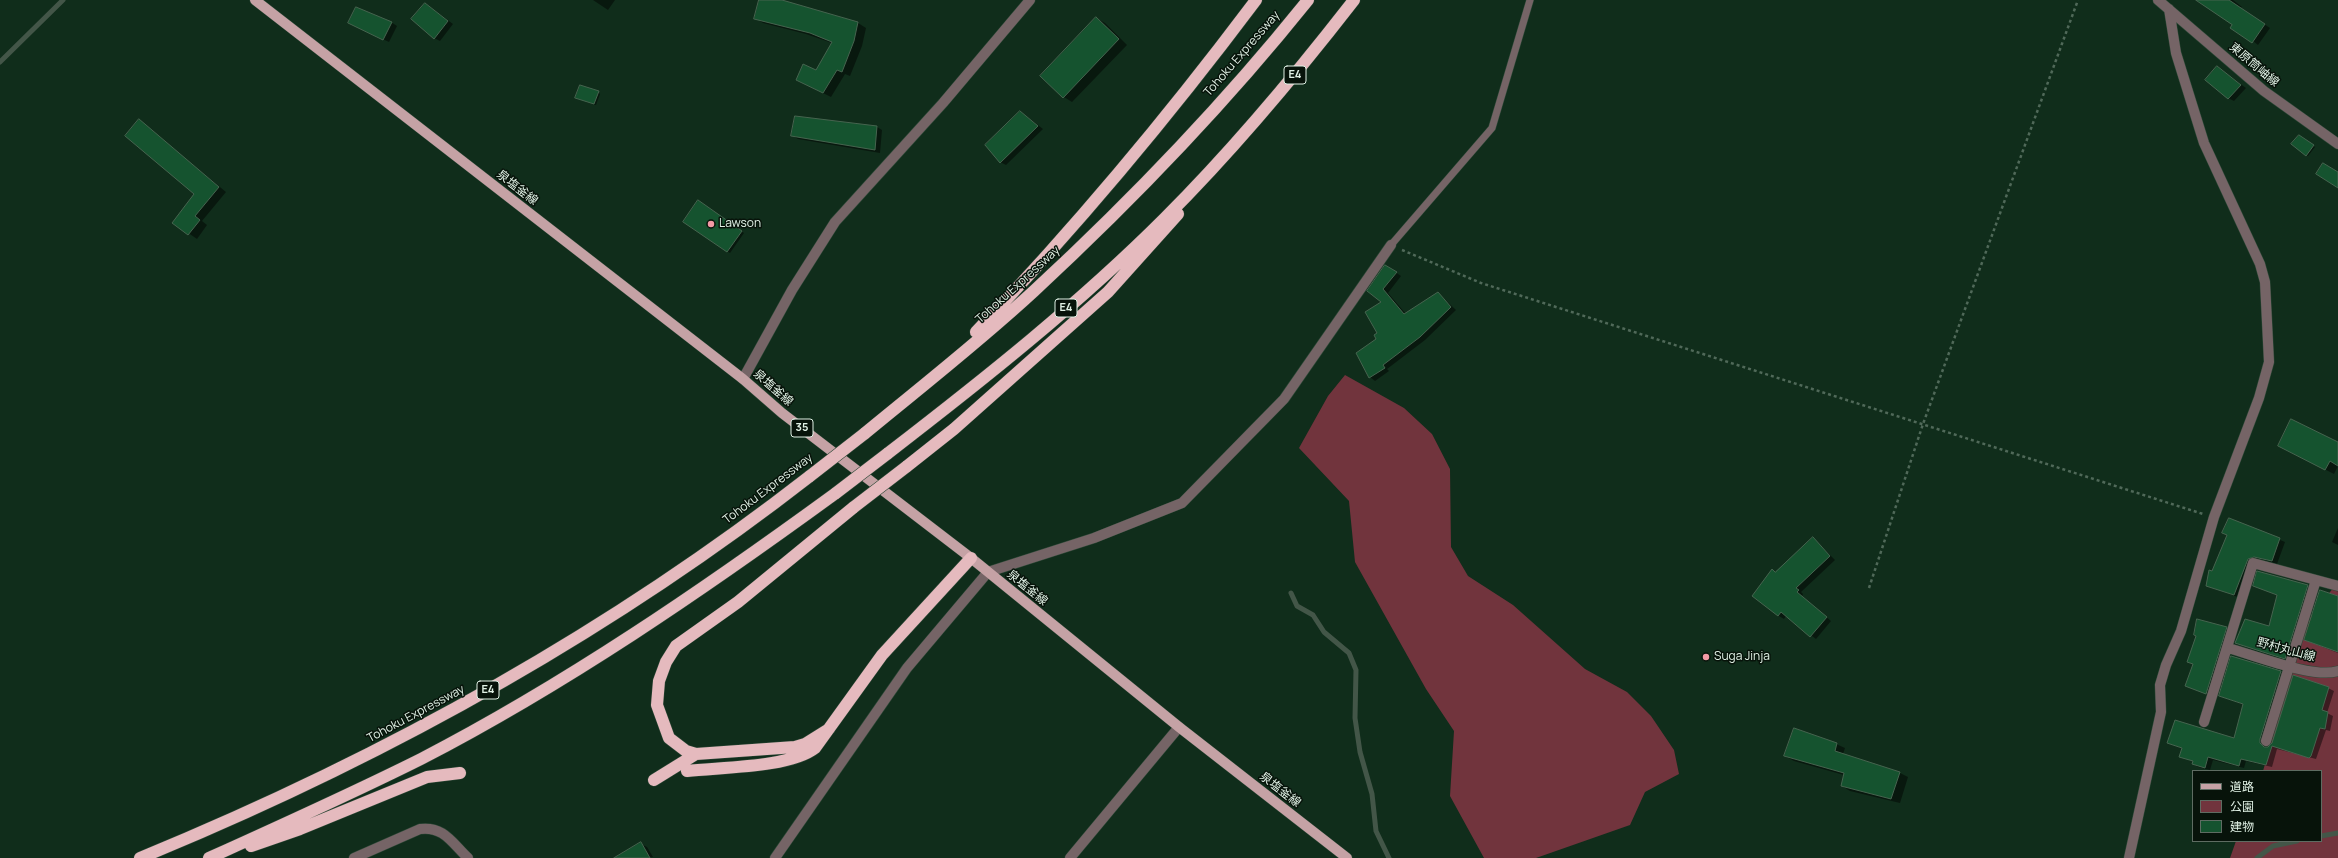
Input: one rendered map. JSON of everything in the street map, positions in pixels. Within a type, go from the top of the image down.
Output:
[{"type":"highway","points":[[928,382],[1023,283],[1171,110],[1256,0]]},
{"type":"highway","name":"Tohoku Expressway","points":[[140,858],[265,805],[412,733],[500,684],[684,567],[759,515],[864,434],[928,382],[1033,292],[1084,244],[1201,123],[1308,0]]},
{"type":"highway","name":"E4","points":[[209,858],[408,765],[514,707],[699,590],[836,494],[1017,351],[1102,277],[1164,218],[1232,148],[1284,89],[1354,0]]},
{"type":"highway","points":[[829,729],[805,744],[795,747],[696,754],[686,752],[669,738],[660,716],[657,705],[659,681],[666,662],[676,646],[738,602],[854,507],[954,429],[1108,292],[1162,234],[1232,148]]},
{"type":"highway","points":[[687,771],[796,759],[815,748],[882,656],[971,558]]},
{"type":"highway","points":[[654,780],[696,754]]},
{"type":"highway","points":[[219,858],[300,829],[427,777],[460,774]]},
{"type":"main road","name":"泉塩釜線","points":[[255,0],[743,379],[782,413],[971,558],[1179,728],[1347,858]]},
{"type":"street","points":[[743,379],[792,290],[835,222],[942,103],[1030,0]]},
{"type":"street","name":"東原筒岫線","points":[[2158,0],[2264,91],[2338,144]]},
{"type":"street","points":[[2129,858],[2161,712],[2160,685],[2166,664],[2181,631],[2214,518],[2259,398],[2269,362],[2265,282],[2260,264],[2204,143],[2176,53],[2169,9]]},
{"type":"street","points":[[775,858],[907,668],[988,572],[1094,538],[1182,503],[1284,399],[1391,245]]},
{"type":"street","points":[[2204,722],[2254,563],[2338,586]]},
{"type":"street","points":[[2266,741],[2316,580]]},
{"type":"street","name":"野村丸山線","points":[[2228,648],[2328,674],[2338,671]]},
{"type":"street","points":[[1070,858],[1179,728]]},
{"type":"street","points":[[354,858],[420,829],[431,828],[440,830],[468,858]]},
{"type":"lane","points":[[1391,245],[1492,128],[1530,0]]},
{"type":"path","points":[[1869,588],[1923,424],[2078,0]]},
{"type":"path","points":[[1391,245],[1481,283],[2214,518]]},
{"type":"green space","points":[[1345,375],[1404,408],[1432,434],[1450,469],[1451,547],[1468,576],[1513,605],[1585,669],[1627,692],[1651,716],[1674,750],[1679,774],[1645,792],[1630,825],[1536,858],[1484,858],[1450,796],[1454,731],[1426,689],[1355,562],[1349,501],[1299,448],[1328,396]]},
{"type":"green space","points":[[2338,582],[2338,858],[2230,858],[2236,842],[2322,842],[2322,770],[2263,770],[2297,652],[2311,616]]},
{"type":"building","points":[[759,0],[782,0],[858,22],[854,41],[842,72],[837,70],[823,93],[796,80],[803,64],[816,70],[832,42],[810,33],[754,19]]},
{"type":"building","points":[[2196,0],[2229,0],[2265,24],[2252,43],[2230,28],[2232,25]]},
{"type":"building","points":[[425,3],[448,21],[434,39],[411,19]]},
{"type":"building","points":[[356,7],[392,22],[383,40],[348,23]]},
{"type":"building","points":[[1096,17],[1119,39],[1063,98],[1040,76]]},
{"type":"building","points":[[2217,66],[2241,85],[2228,99],[2205,80]]},
{"type":"building","points":[[580,85],[599,91],[594,104],[575,98]]},
{"type":"building","points":[[1020,111],[1038,126],[1000,163],[985,145]]},
{"type":"building","points":[[795,116],[877,126],[875,150],[791,136]]},
{"type":"building","points":[[139,119],[219,187],[195,216],[200,220],[188,235],[172,223],[194,194],[125,136]]},
{"type":"building","points":[[2299,135],[2314,145],[2306,156],[2291,144]]},
{"type":"building","points":[[2323,163],[2338,172],[2338,188],[2316,174]]},
{"type":"building","points":[[698,200],[742,231],[727,252],[683,222]]},
{"type":"building","points":[[1385,265],[1397,272],[1383,289],[1404,314],[1438,292],[1451,307],[1420,337],[1383,365],[1385,368],[1369,378],[1356,353],[1376,339],[1374,335],[1377,333],[1365,312],[1381,302],[1367,291]]},
{"type":"building","points":[[2291,419],[2338,442],[2338,466],[2330,461],[2325,470],[2278,446]]},
{"type":"building","points":[[2229,518],[2280,538],[2272,561],[2254,557],[2248,559],[2234,595],[2206,586],[2209,570],[2212,571],[2227,535],[2222,533]]},
{"type":"building","points":[[1813,537],[1830,556],[1796,588],[1799,590],[1797,592],[1827,617],[1810,637],[1781,612],[1778,616],[1752,596],[1772,569],[1775,572]]},
{"type":"building","points":[[2257,571],[2308,585],[2285,659],[2235,643],[2245,619],[2269,626],[2277,595],[2253,586]]},
{"type":"building","points":[[2320,590],[2338,596],[2338,652],[2304,640]]},
{"type":"building","points":[[2197,619],[2227,627],[2206,694],[2185,686],[2193,664],[2187,662],[2196,636],[2194,635]]},
{"type":"building","points":[[2231,656],[2281,671],[2260,739],[2260,743],[2264,747],[2268,747],[2272,743],[2293,675],[2329,687],[2322,710],[2328,712],[2325,729],[2320,728],[2309,758],[2272,746],[2266,765],[2241,759],[2239,766],[2208,757],[2205,768],[2192,764],[2193,761],[2179,757],[2182,748],[2167,743],[2175,720],[2234,738],[2243,704],[2219,696]]},
{"type":"building","points":[[1794,728],[1837,743],[1835,751],[1900,772],[1891,799],[1841,786],[1844,773],[1784,756]]},
{"type":"building","points":[[641,842],[650,858],[614,858]]},
{"type":"waterway","points":[[0,62],[63,0]]},
{"type":"waterway","points":[[1291,593],[1297,606],[1313,615],[1324,632],[1349,653],[1356,670],[1355,718],[1360,752],[1372,794],[1376,831],[1389,858]]},
{"type":"waterway","points":[[2322,836],[2338,833]]},
{"type":"waterway","points":[[2257,858],[2273,846],[2292,842]]},
{"type":"place","name":"Lawson","points":[[711,224]]},
{"type":"place","name":"Suga Jinja","points":[[1706,657]]}]
